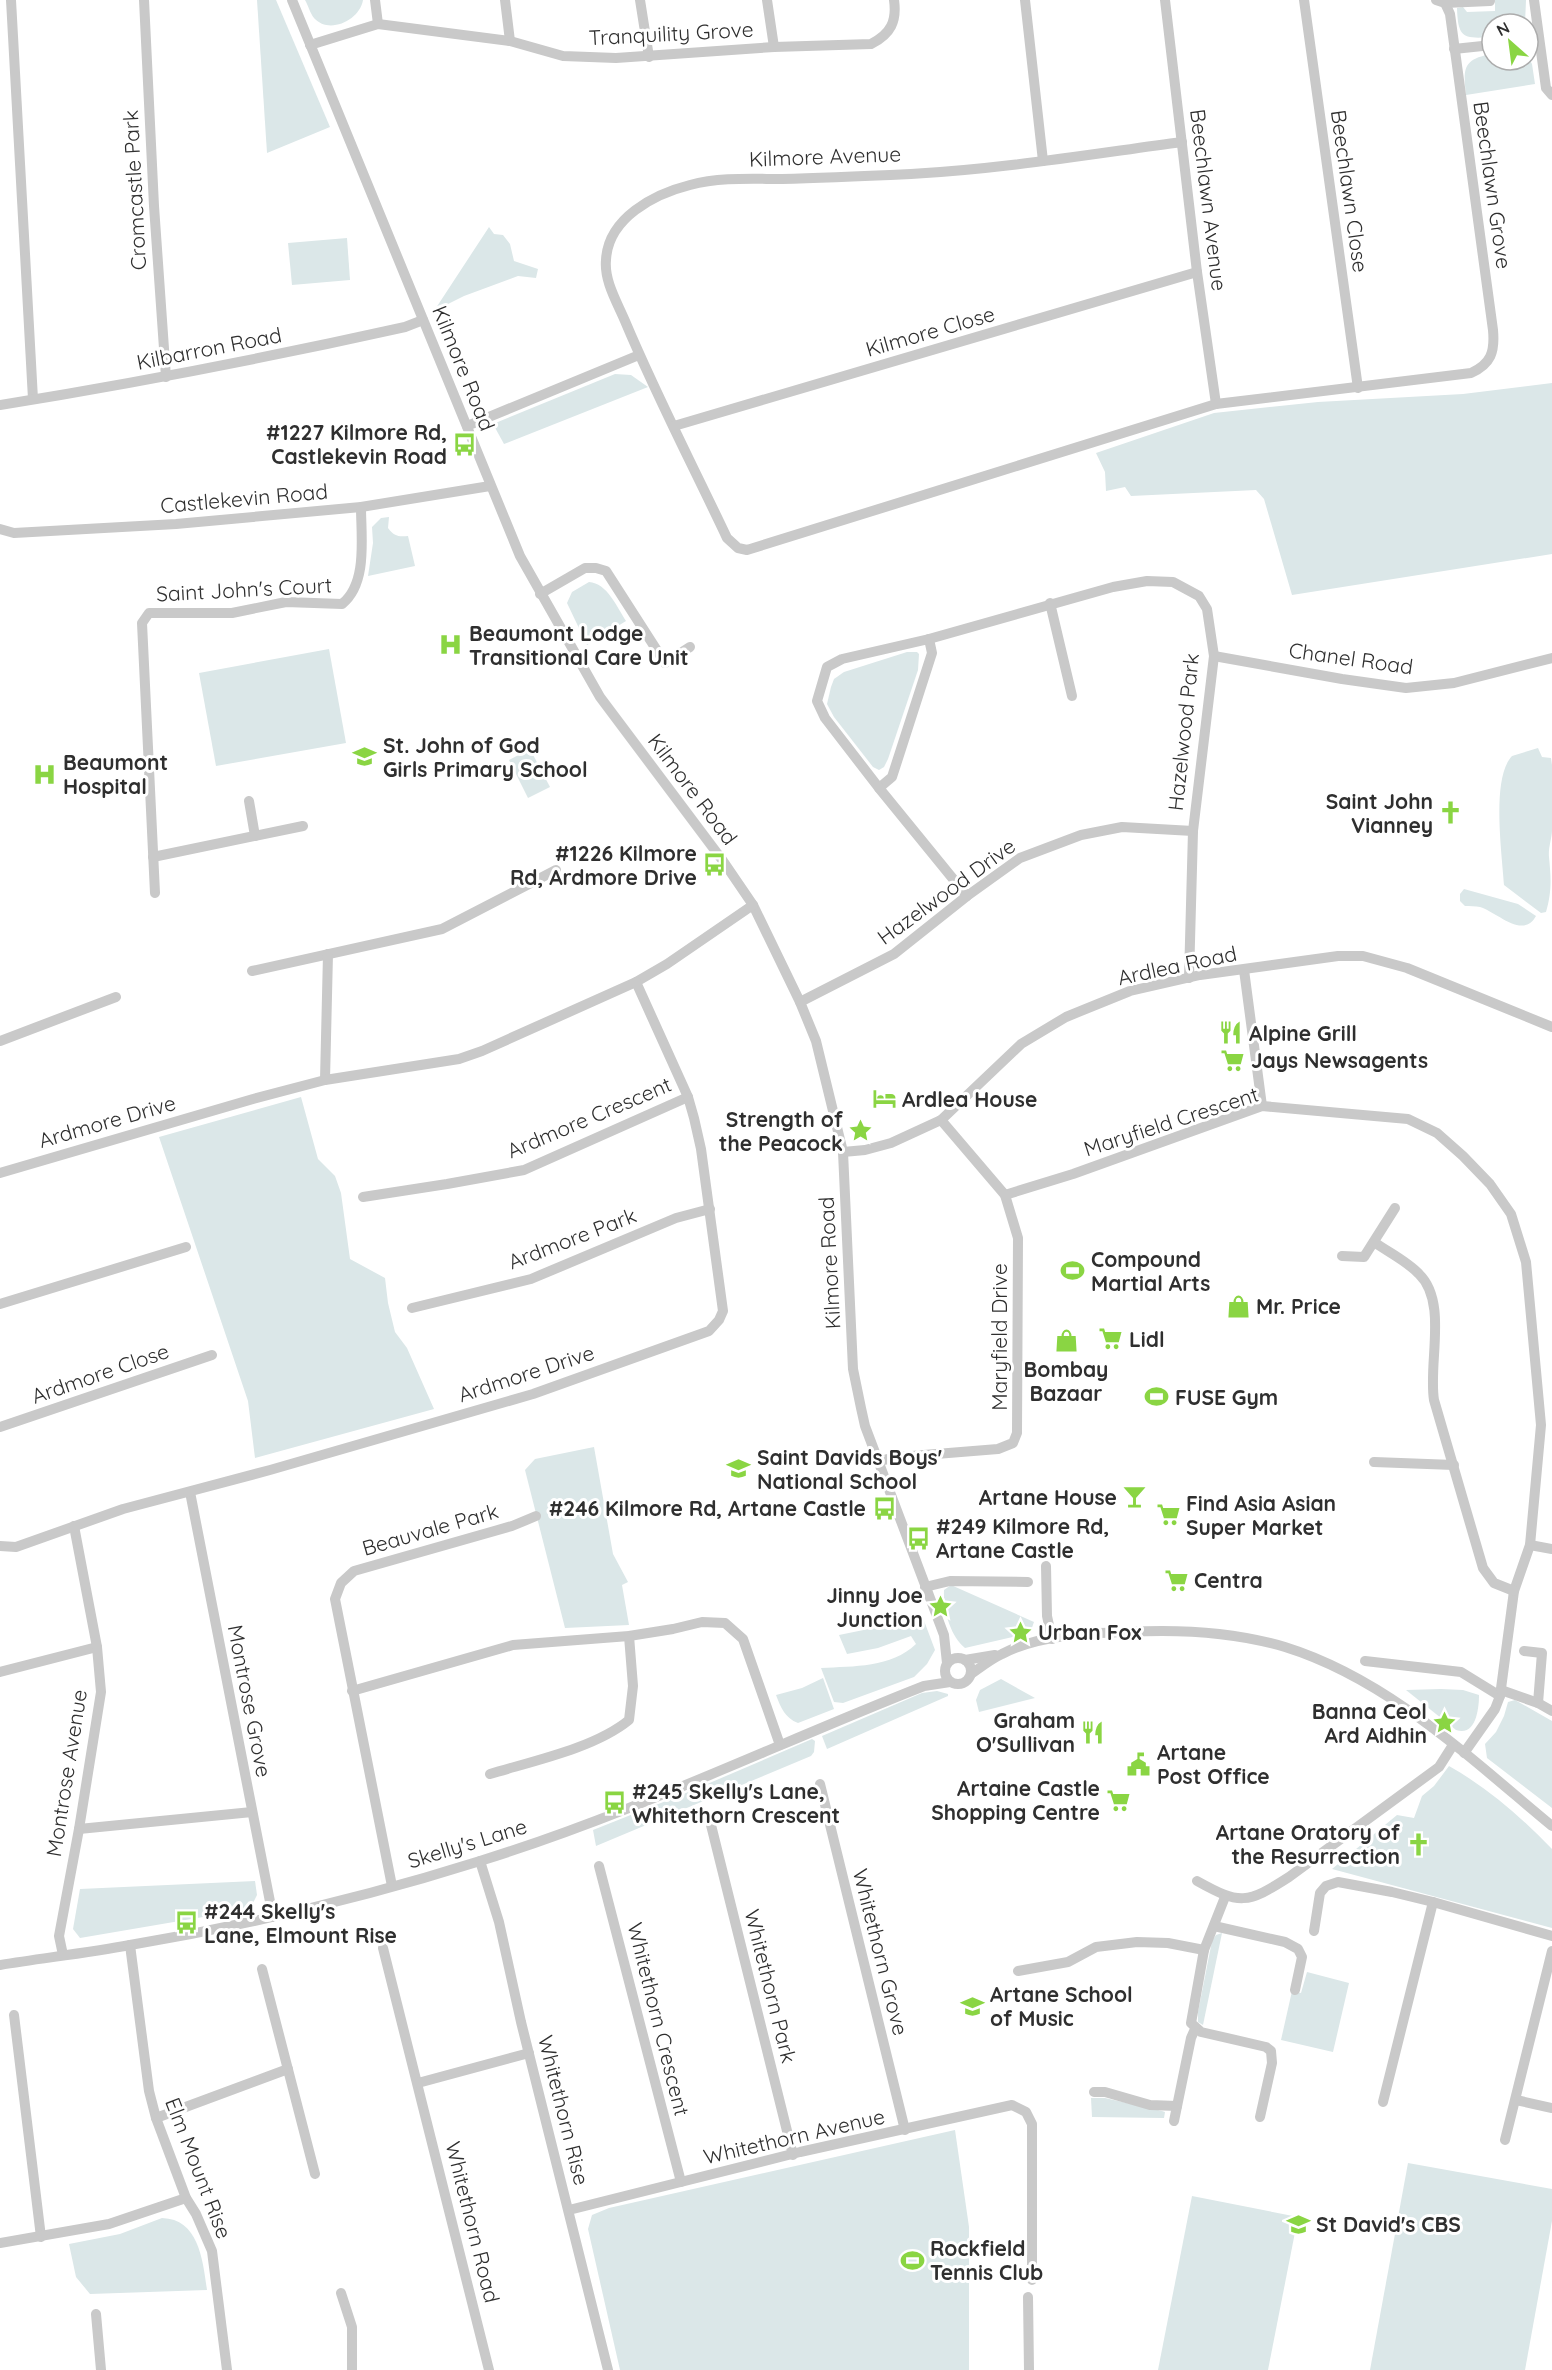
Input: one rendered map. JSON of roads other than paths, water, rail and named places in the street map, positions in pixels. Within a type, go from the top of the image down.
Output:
[{"type":"street","points":[[11,0],[33,399]]},
{"type":"street","name":"Cromcastle Park","points":[[144,0],[154,206],[166,377]]},
{"type":"street","name":"Kilmore Road","points":[[292,0],[520,556],[600,697],[723,861],[753,905],[800,1002],[816,1041],[843,1152],[853,1369],[865,1425],[944,1635],[946,1665]]},
{"type":"street","points":[[375,0],[378,24]]},
{"type":"street","points":[[505,0],[510,41]]},
{"type":"street","points":[[640,0],[649,57]]},
{"type":"street","points":[[767,0],[774,47]]},
{"type":"street","name":"Tranquility Grove","points":[[310,45],[378,24],[510,41],[563,56],[649,57],[774,47],[871,44],[883,38],[890,30],[896,14],[894,0]]},
{"type":"street","points":[[1025,0],[1043,161]]},
{"type":"street","name":"Beechlawn Avenue","points":[[1165,0],[1197,272],[1216,404]]},
{"type":"street","name":"Beechlawn Close","points":[[1304,0],[1358,388]]},
{"type":"street","points":[[1440,2],[1490,1]]},
{"type":"street","name":"Beechlawn Grove","points":[[1440,2],[1450,14],[1494,341],[1494,352],[1489,362],[1481,369]]},
{"type":"street","points":[[1454,49],[1480,46]]},
{"type":"street","points":[[1540,66],[1546,88],[1552,95]]},
{"type":"street","name":"Kilmore Avenue","points":[[1182,142],[1043,161],[914,174],[780,179],[742,178],[690,185],[648,202],[624,218],[610,239],[606,259],[607,279],[639,355],[727,538],[738,548],[747,550],[1216,404],[1471,374],[1481,369]]},
{"type":"street","name":"Kilmore Close","points":[[674,426],[1197,272]]},
{"type":"street","name":"Kilbarron Road","points":[[0,405],[166,377],[289,353],[405,327],[423,320]]},
{"type":"street","points":[[467,426],[639,355]]},
{"type":"street","name":"Castlekevin Road","points":[[0,529],[14,533],[176,524],[361,507],[490,486]]},
{"type":"street","name":"Saint John's Court","points":[[155,893],[142,623],[149,613],[232,613],[286,602],[342,603],[352,596],[360,571],[361,507]]},
{"type":"street","points":[[540,594],[585,567],[606,571],[665,663],[690,646]]},
{"type":"street","name":"Hazelwood Park","points":[[967,896],[825,718],[817,701],[827,667],[842,659],[929,639],[1113,587],[1147,581],[1173,582],[1199,596],[1207,609],[1214,656],[1193,831],[1189,978]]},
{"type":"street","points":[[1050,603],[1072,696]]},
{"type":"street","points":[[879,788],[892,777],[932,653],[929,639]]},
{"type":"street","name":"Chanel Road","points":[[1214,656],[1342,680],[1406,688],[1454,683],[1552,658]]},
{"type":"street","points":[[249,801],[255,836]]},
{"type":"street","points":[[153,857],[303,826]]},
{"type":"street","name":"Hazelwood Drive","points":[[800,1002],[894,954],[967,896],[1020,858],[1081,836],[1122,827],[1193,831]]},
{"type":"street","points":[[252,971],[442,929],[556,870]]},
{"type":"street","name":"Ardmore Drive","points":[[0,1173],[325,1080],[459,1059],[512,1039],[636,982],[667,964],[753,905]]},
{"type":"street","points":[[325,1080],[328,954]]},
{"type":"street","name":"Ardlea Road","points":[[843,1152],[865,1150],[891,1143],[941,1120],[1021,1044],[1066,1017],[1130,991],[1189,978],[1338,956],[1379,959],[1459,987],[1552,1027]]},
{"type":"street","points":[[1244,970],[1262,1106]]},
{"type":"street","name":"Ardmore Drive","points":[[0,1546],[16,1547],[123,1509],[533,1394],[709,1330],[719,1320],[723,1311],[702,1149],[688,1096],[636,982]]},
{"type":"street","points":[[0,1041],[116,997]]},
{"type":"street","name":"Ardmore Crescent","points":[[363,1197],[524,1170],[688,1096]]},
{"type":"street","name":"Maryfield Crescent","points":[[1005,1195],[1073,1174],[1262,1106],[1408,1119],[1437,1132],[1490,1184],[1511,1214],[1526,1262],[1541,1425],[1530,1545],[1514,1591],[1501,1693],[1495,1709],[1464,1753]]},
{"type":"street","name":"Maryfield Drive","points":[[878,1461],[899,1457],[998,1449],[1010,1445],[1016,1438],[1018,1424],[1018,1238],[1005,1195],[941,1120]]},
{"type":"street","points":[[1342,1256],[1364,1257],[1395,1208]]},
{"type":"street","name":"Ardmore Park","points":[[412,1308],[531,1279],[676,1218],[710,1209]]},
{"type":"street","points":[[1374,1242],[1417,1272],[1424,1279],[1434,1301],[1432,1386],[1434,1400],[1483,1568],[1494,1583],[1514,1591]]},
{"type":"street","points":[[0,1304],[186,1247]]},
{"type":"street","name":"Ardmore Close","points":[[0,1427],[212,1355]]},
{"type":"street","points":[[1374,1462],[1454,1465]]},
{"type":"street","name":"Montrose Grove","points":[[190,1492],[273,1917]]},
{"type":"street","name":"Beauvale Park","points":[[392,1886],[335,1599],[341,1583],[354,1571],[512,1526],[536,1515]]},
{"type":"street","name":"Montrose Avenue","points":[[63,1955],[59,1936],[101,1692],[97,1647],[74,1526]]},
{"type":"street","points":[[1530,1545],[1552,1549]]},
{"type":"street","points":[[1046,1566],[1047,1616],[1052,1640]]},
{"type":"street","points":[[925,1587],[950,1581],[1028,1582]]},
{"type":"street","points":[[352,1691],[513,1645],[629,1636],[702,1622],[725,1623],[743,1639],[780,1745]]},
{"type":"street","points":[[1002,1654],[955,1658],[946,1665],[945,1674],[950,1682],[964,1683],[971,1674],[1002,1654],[1020,1647],[1052,1640],[1108,1633],[1165,1631],[1222,1635],[1269,1643],[1299,1652],[1355,1678],[1405,1709],[1464,1753],[1552,1826]]},
{"type":"street","name":"Kilmore Road","points":[[944,1635],[964,1659]]},
{"type":"street","points":[[490,1774],[597,1740],[629,1720],[633,1686],[629,1636]]},
{"type":"street","points":[[0,1672],[97,1647]]},
{"type":"street","points":[[1524,1651],[1542,1653],[1538,1703]]},
{"type":"street","points":[[964,1659],[971,1666],[971,1674]]},
{"type":"street","points":[[1365,1661],[1461,1672],[1501,1693],[1538,1703],[1552,1711]]},
{"type":"street","name":"Skelly's Lane","points":[[924,1686],[946,1665]]},
{"type":"street","name":"Skelly's Lane","points":[[0,1965],[130,1945],[273,1917],[480,1861],[588,1824],[924,1686],[950,1682]]},
{"type":"street","points":[[1197,1881],[1225,1897],[1249,1899],[1263,1893],[1439,1767],[1453,1745]]},
{"type":"street","name":"Whitethorn Grove","points":[[820,1784],[904,2130]]},
{"type":"street","points":[[79,1829],[252,1812]]},
{"type":"street","name":"Whitethorn Park","points":[[711,1825],[794,2155]]},
{"type":"street","name":"Whitethorn Rise","points":[[480,1861],[499,1922],[529,2053],[608,2370]]},
{"type":"street","name":"Whitethorn Crescent","points":[[599,1866],[681,2182]]},
{"type":"street","points":[[1314,1931],[1320,1893],[1326,1886],[1334,1883],[1392,1892],[1552,1936]]},
{"type":"street","points":[[1225,1897],[1204,1950],[1191,2023],[1195,2029],[1266,2047],[1271,2051],[1272,2062],[1260,2117]]},
{"type":"street","points":[[1383,2102],[1433,1902]]},
{"type":"street","points":[[1214,1926],[1293,1946],[1302,1957],[1295,1990]]},
{"type":"street","points":[[1018,1971],[1068,1962],[1096,1947],[1137,1942],[1168,1942],[1204,1950]]},
{"type":"street","name":"Elm Mount Rise","points":[[130,1945],[149,2091],[156,2118],[186,2198],[196,2214],[212,2251],[227,2370]]},
{"type":"street","name":"Whitethorn Road","points":[[384,1948],[489,2370]]},
{"type":"street","points":[[1505,2140],[1552,1951]]},
{"type":"street","points":[[262,1969],[315,2174]]},
{"type":"street","points":[[14,2014],[41,2237]]},
{"type":"street","points":[[1174,2121],[1191,2038],[1195,2029]]},
{"type":"street","points":[[418,2083],[529,2053]]},
{"type":"street","points":[[156,2118],[288,2069]]},
{"type":"street","points":[[1094,2092],[1108,2093],[1149,2105],[1177,2106]]},
{"type":"street","points":[[1516,2100],[1552,2108]]},
{"type":"street","name":"Whitethorn Avenue","points":[[569,2210],[800,2152],[1012,2105],[1026,2112],[1032,2124],[1032,2280]]},
{"type":"street","points":[[0,2243],[109,2224],[186,2198]]},
{"type":"street","points":[[341,2293],[352,2326],[352,2370]]},
{"type":"street","points":[[1028,2297],[1029,2370]]},
{"type":"street","points":[[96,2314],[101,2370]]},
{"type":"place","name":"#1227 Kilmore Rd, Castlekevin Road","points":[[465,444]]},
{"type":"place","name":"Beaumont Lodge Transitional Care Unit","points":[[451,645]]},
{"type":"place","name":"St. John of God Girls Primary School","points":[[365,757]]},
{"type":"place","name":"Beaumont Hospital","points":[[45,774]]},
{"type":"place","name":"Saint John Vianney","points":[[1451,813]]},
{"type":"place","name":"#1226 Kilmore Rd, Ardmore Drive","points":[[715,865]]},
{"type":"place","name":"Alpine Grill","points":[[1231,1033]]},
{"type":"place","name":"Jays Newsagents","points":[[1233,1060]]},
{"type":"place","name":"Ardlea House","points":[[884,1099]]},
{"type":"place","name":"Strength of the Peacock","points":[[861,1131]]},
{"type":"place","name":"Compound Martial Arts","points":[[1073,1271]]},
{"type":"place","name":"Mr. Price","points":[[1238,1306]]},
{"type":"place","name":"Lidl","points":[[1111,1339]]},
{"type":"place","name":"Bombay Bazaar","points":[[1066,1341]]},
{"type":"place","name":"FUSE Gym","points":[[1157,1397]]},
{"type":"place","name":"Saint Davids Boys' National School","points":[[739,1469]]},
{"type":"place","name":"Artane House","points":[[1135,1497]]},
{"type":"place","name":"#246 Kilmore Rd, Artane Castle","points":[[884,1508]]},
{"type":"place","name":"Find Asia Asian Super Market","points":[[1168,1515]]},
{"type":"place","name":"#249 Kilmore Rd, Artane Castle","points":[[918,1538]]},
{"type":"place","name":"Centra","points":[[1176,1580]]},
{"type":"place","name":"Jinny Joe Junction","points":[[941,1607]]},
{"type":"place","name":"Urban Fox","points":[[1020,1632]]},
{"type":"place","name":"Banna Ceol Ard Aidhin","points":[[1445,1723]]},
{"type":"place","name":"Graham O'Sullivan","points":[[1093,1732]]},
{"type":"place","name":"Artane Post Office","points":[[1139,1764]]},
{"type":"place","name":"Artaine Castle Shopping Centre","points":[[1118,1800]]},
{"type":"place","name":"#245 Skelly's Lane, Whitethorn Crescent","points":[[614,1803]]},
{"type":"place","name":"Artane Oratory of the Resurrection","points":[[1418,1844]]},
{"type":"place","name":"#244 Skelly's Lane, Elmount Rise","points":[[186,1923]]},
{"type":"place","name":"Artane School of Music","points":[[972,2006]]},
{"type":"place","name":"St David's CBS","points":[[1298,2224]]},
{"type":"place","name":"Rockfield Tennis Club","points":[[912,2260]]}]
